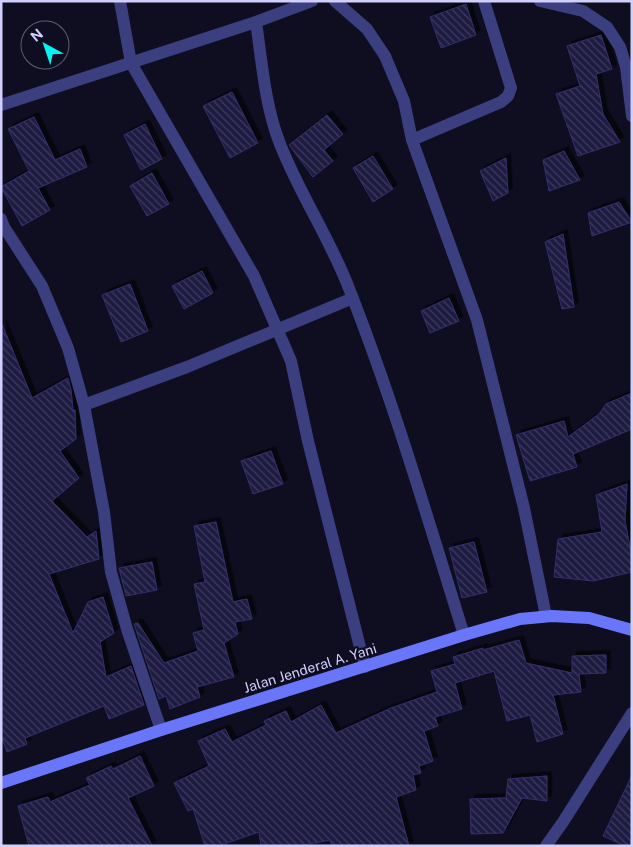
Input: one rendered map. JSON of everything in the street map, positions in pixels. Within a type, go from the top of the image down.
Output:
[{"type":"main road","name":"Jalan Jenderal A. Yani","points":[[1,783],[161,730],[520,619],[546,616],[589,618],[632,630]]},
{"type":"street","points":[[120,1],[131,63],[254,276],[291,361],[308,441],[364,667]]},
{"type":"street","points":[[1,105],[256,22],[312,1]]},
{"type":"street","points":[[336,1],[367,29],[385,56],[404,101],[412,140],[477,320],[524,508],[546,616]]},
{"type":"street","points":[[412,140],[501,102],[508,96],[511,88],[484,1]]},
{"type":"street","points":[[540,1],[584,6],[607,27],[620,47],[626,67],[632,116]]},
{"type":"street","points":[[256,22],[266,89],[280,143],[291,169],[329,243],[353,298],[389,400],[464,635]]},
{"type":"street","points":[[1,219],[4,227],[42,286],[68,348],[84,405],[104,512],[111,572],[127,629],[161,730]]},
{"type":"street","points":[[84,405],[187,367],[353,298]]},
{"type":"street","points":[[546,846],[632,713]]},
{"type":"building","points":[[466,4],[476,35],[441,48],[430,17]]},
{"type":"building","points":[[601,35],[612,69],[596,74],[603,114],[620,142],[578,156],[556,94],[580,86],[567,46]]},
{"type":"building","points":[[232,92],[258,143],[230,158],[203,106]]},
{"type":"building","points":[[327,115],[343,134],[324,150],[333,161],[313,177],[289,145]]},
{"type":"building","points":[[34,117],[55,160],[80,149],[87,167],[38,188],[50,210],[22,226],[1,187],[29,171],[8,129]]},
{"type":"building","points":[[145,124],[162,159],[141,170],[124,135]]},
{"type":"building","points":[[564,151],[580,180],[549,191],[543,160]]},
{"type":"building","points":[[373,156],[393,189],[373,202],[353,168]]},
{"type":"building","points":[[506,158],[508,193],[493,201],[480,171]]},
{"type":"building","points":[[152,173],[169,204],[147,216],[130,186]]},
{"type":"building","points":[[619,202],[632,222],[592,236],[588,213]]},
{"type":"building","points":[[563,234],[574,307],[562,309],[545,242]]},
{"type":"building","points":[[202,271],[213,293],[184,309],[172,286]]},
{"type":"building","points":[[130,284],[148,331],[121,342],[102,295]]},
{"type":"building","points":[[449,298],[459,321],[430,333],[421,311]]},
{"type":"building","points":[[2,324],[32,398],[68,378],[73,410],[75,410],[76,439],[60,451],[79,478],[52,501],[87,537],[96,531],[99,559],[49,574],[73,633],[88,602],[103,597],[114,633],[100,642],[106,677],[131,666],[144,705],[109,719],[104,706],[25,738],[27,744],[7,752],[1,736]]},
{"type":"building","points":[[632,393],[632,429],[573,454],[577,467],[530,481],[516,435],[564,421],[568,437],[599,414],[606,404]]},
{"type":"building","points":[[271,451],[283,484],[253,494],[241,461]]},
{"type":"building","points":[[627,484],[625,521],[632,558],[632,572],[593,581],[554,577],[558,539],[602,532],[596,495]]},
{"type":"building","points":[[216,522],[233,602],[247,599],[252,619],[235,622],[238,634],[224,643],[234,677],[197,687],[200,697],[170,709],[166,696],[159,699],[134,624],[138,623],[164,663],[198,651],[193,633],[204,630],[194,584],[205,582],[194,526]]},
{"type":"building","points":[[474,542],[487,592],[462,598],[449,548]]},
{"type":"building","points":[[152,562],[157,590],[126,596],[119,568]]},
{"type":"building","points":[[519,640],[526,663],[572,673],[572,656],[606,655],[606,673],[579,674],[581,692],[553,695],[563,734],[537,742],[530,715],[507,721],[494,671],[455,683],[462,709],[435,717],[438,726],[424,731],[433,761],[419,766],[421,773],[413,775],[416,790],[396,797],[409,846],[332,846],[330,840],[299,846],[261,846],[259,832],[218,846],[205,846],[193,809],[188,811],[174,783],[209,766],[198,741],[225,729],[232,742],[266,725],[264,721],[286,711],[291,722],[321,705],[336,733],[391,708],[437,692],[431,671],[455,664],[453,657]]},
{"type":"building","points":[[140,756],[154,786],[128,798],[152,846],[29,846],[18,806],[48,797],[50,802],[90,785],[86,778],[111,766],[113,769]]},
{"type":"building","points":[[632,775],[632,846],[625,846],[603,836]]},
{"type":"building","points":[[547,776],[547,801],[522,798],[503,833],[471,834],[470,799],[506,798],[508,779]]}]
